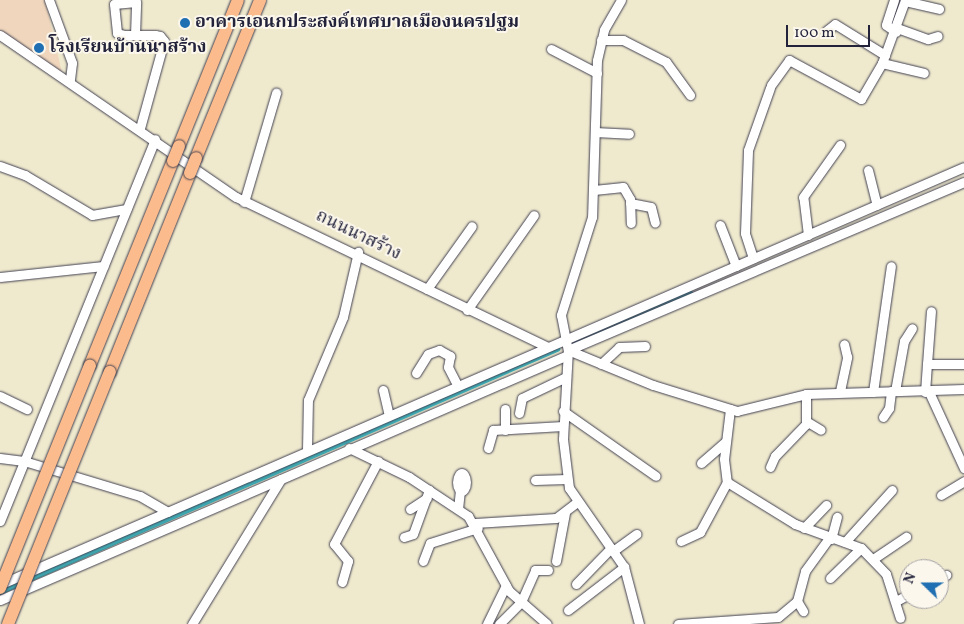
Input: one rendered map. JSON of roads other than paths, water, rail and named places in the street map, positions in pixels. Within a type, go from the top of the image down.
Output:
[{"type":"highway","points":[[0,586],[238,0]]},
{"type":"highway","points":[[8,624],[260,0]]},
{"type":"street","points":[[49,0],[72,63],[70,80]]},
{"type":"street","points":[[621,0],[601,40],[597,73],[592,217],[561,315],[567,349],[563,426],[567,479],[576,503],[624,567],[640,624]]},
{"type":"street","points":[[894,0],[886,25],[896,30],[928,39],[938,36]]},
{"type":"street","points":[[754,258],[745,233],[748,150],[771,87],[789,60],[860,99],[884,59],[905,1],[939,9]]},
{"type":"street","points":[[826,31],[835,24],[884,59],[924,73]]},
{"type":"street","name":"ถนนนาสร้าง","points":[[0,35],[70,80],[244,202],[358,252],[467,310],[547,347]]},
{"type":"street","points":[[135,36],[160,36],[164,41],[140,128]]},
{"type":"street","points":[[601,40],[623,40],[666,62],[690,95]]},
{"type":"street","points":[[551,48],[597,73]]},
{"type":"street","points":[[244,202],[276,93]]},
{"type":"street","points":[[595,132],[629,134]]},
{"type":"street","points":[[0,521],[126,209],[159,142]]},
{"type":"street","points":[[808,235],[803,197],[840,145]]},
{"type":"street","points":[[0,166],[25,174],[92,215],[126,209]]},
{"type":"street","points":[[567,349],[735,262],[754,258],[964,167]]},
{"type":"street","points":[[868,170],[878,205]]},
{"type":"street","points":[[0,586],[168,512],[349,448],[567,349],[964,182]]},
{"type":"street","points":[[594,190],[623,187],[630,202],[631,223]]},
{"type":"street","points":[[630,202],[651,207],[655,223]]},
{"type":"street","points":[[467,310],[534,215]]},
{"type":"street","points":[[720,225],[735,262]]},
{"type":"street","points":[[427,289],[472,226]]},
{"type":"street","points":[[307,450],[308,400],[343,317],[358,252]]},
{"type":"street","points":[[482,289],[508,260]]},
{"type":"street","points":[[0,278],[103,266]]},
{"type":"street","points":[[874,392],[891,266]]},
{"type":"street","points":[[874,392],[893,300]]},
{"type":"street","points":[[931,311],[927,392],[964,468]]},
{"type":"street","points":[[883,417],[890,408],[904,341],[912,328]]},
{"type":"street","points":[[840,391],[847,357],[844,344]]},
{"type":"street","points":[[601,364],[619,347],[646,346]]},
{"type":"street","points":[[192,624],[285,470],[307,450],[547,347],[567,349],[601,364],[730,409],[746,410],[777,397],[840,391],[927,392],[964,389]]},
{"type":"street","points":[[416,373],[428,354],[440,350],[450,356],[448,367],[457,385]]},
{"type":"street","points":[[927,364],[964,364]]},
{"type":"street","points":[[519,413],[522,398],[566,377]]},
{"type":"street","points":[[383,390],[388,415]]},
{"type":"street","points":[[770,467],[775,456],[806,421],[806,394]]},
{"type":"street","points":[[0,396],[27,409]]},
{"type":"street","points":[[505,409],[506,430]]},
{"type":"street","points":[[681,541],[700,532],[727,482],[725,442],[730,409]]},
{"type":"street","points":[[563,411],[656,476]]},
{"type":"street","points":[[806,421],[821,430]]},
{"type":"street","points":[[488,448],[490,432],[563,426]]},
{"type":"street","points":[[701,463],[725,442]]},
{"type":"street","points":[[349,448],[378,461],[428,494],[458,508],[476,526],[506,586],[521,602],[547,624]]},
{"type":"street","points":[[0,458],[24,461],[140,496],[168,512]]},
{"type":"street","points":[[342,582],[348,561],[334,544],[378,461]]},
{"type":"street","points":[[0,600],[285,470]]},
{"type":"street","points":[[535,480],[567,479]]},
{"type":"street","points":[[458,508],[461,481]]},
{"type":"street","points":[[941,495],[964,481]]},
{"type":"street","points":[[727,482],[761,508],[804,528],[861,548],[886,574],[896,600],[900,618]]},
{"type":"street","points":[[844,542],[892,490]]},
{"type":"street","points":[[410,509],[428,494]]},
{"type":"street","points":[[404,537],[413,534],[428,494]]},
{"type":"street","points":[[423,561],[430,543],[476,526],[546,519],[565,514],[576,503]]},
{"type":"street","points":[[804,528],[826,505]]},
{"type":"street","points":[[556,561],[565,514]]},
{"type":"street","points":[[678,624],[778,617],[797,601],[805,571],[830,538],[837,517]]},
{"type":"street","points":[[576,584],[612,550],[636,534]]},
{"type":"street","points":[[873,559],[906,537]]},
{"type":"street","points":[[830,578],[861,548]]},
{"type":"street","points":[[568,610],[624,567]]},
{"type":"street","points":[[500,624],[521,602],[535,570],[548,570]]},
{"type":"street","points":[[487,624],[506,586]]},
{"type":"street","points":[[797,601],[804,612]]},
{"type":"waterway","points":[[571,343],[690,294]]},
{"type":"waterway","points":[[0,592],[557,349]]},
{"type":"place","name":"อาคารเอนกประสงค์เทศบาลเมืองนครปฐม","points":[[185,23]]},
{"type":"place","name":"โรงเรียนบ้านนาสร้าง","points":[[39,48]]}]
